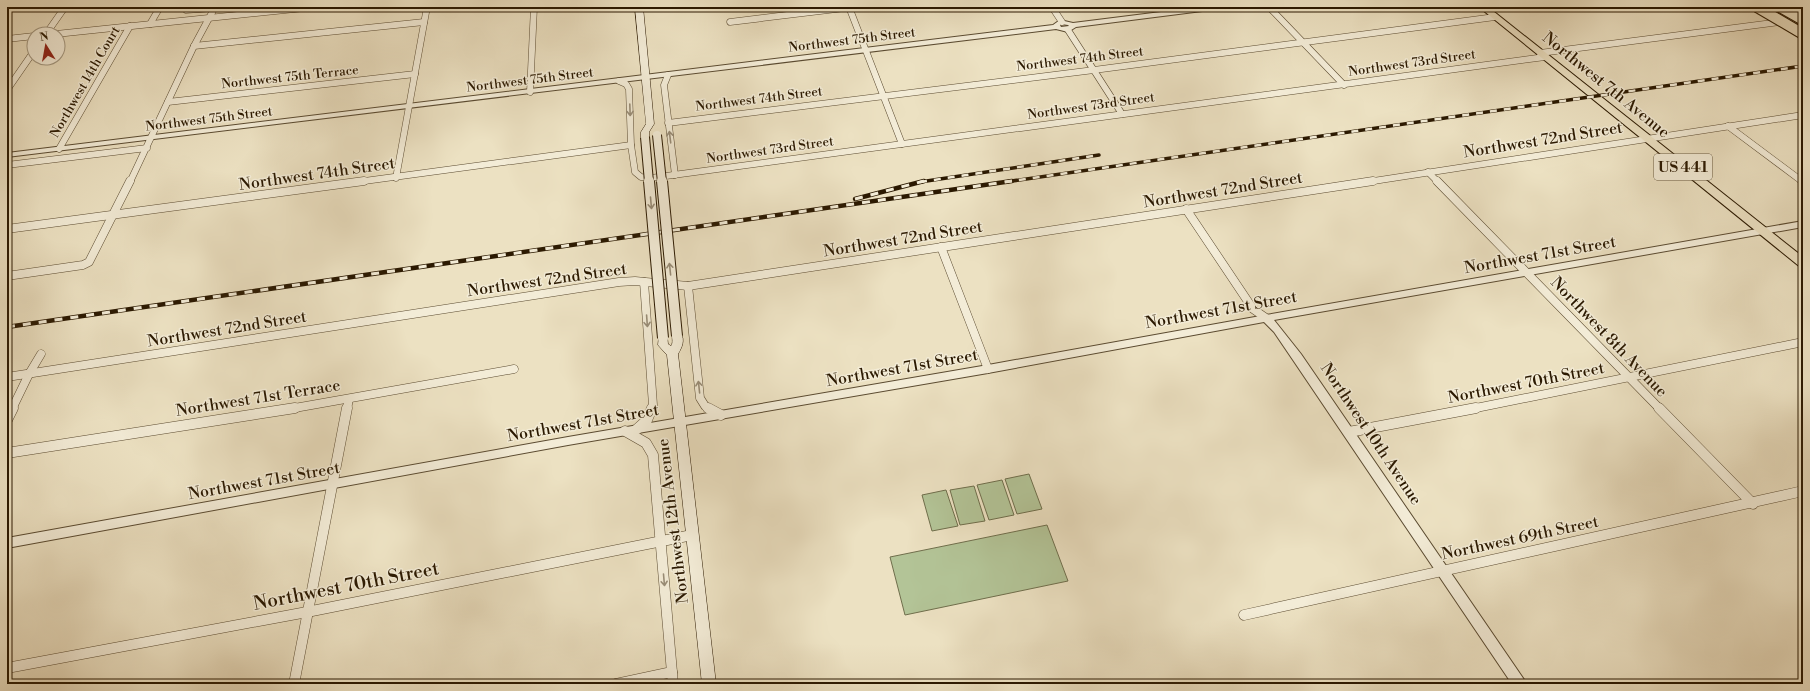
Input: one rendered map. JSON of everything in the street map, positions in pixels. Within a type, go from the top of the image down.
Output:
[{"type":"highway","points":[[1757,7],[1803,34]]},
{"type":"highway","points":[[1765,7],[1803,29]]},
{"type":"highway","points":[[1780,7],[1803,20]]},
{"type":"highway","points":[[1791,7],[1803,14]]},
{"type":"main road","name":"Northwest 12th Avenue","points":[[639,7],[650,124],[656,131],[657,135],[678,344],[672,354],[678,422],[709,684]]},
{"type":"main road","name":"Northwest 7th Avenue","points":[[1482,7],[1803,263]]},
{"type":"main road","name":"Northwest 12th Avenue","points":[[650,124],[645,132],[645,137],[663,345],[672,354]]},
{"type":"street","points":[[52,26],[65,7]]},
{"type":"street","points":[[150,24],[160,7]]},
{"type":"street","points":[[188,7],[186,10],[215,7]]},
{"type":"street","points":[[7,276],[83,265],[89,262],[114,215],[152,138],[194,46],[215,7]]},
{"type":"street","points":[[66,33],[314,7]]},
{"type":"street","points":[[396,178],[427,7]]},
{"type":"street","points":[[530,92],[534,7]]},
{"type":"street","points":[[849,7],[902,144]]},
{"type":"street","points":[[730,22],[853,7]]},
{"type":"street","points":[[1052,7],[1061,30],[1070,27],[1218,7]]},
{"type":"street","points":[[1269,7],[1344,85]]},
{"type":"street","name":"Northwest 74th Street","points":[[668,123],[1094,70],[1494,17]]},
{"type":"street","name":"Northwest 73rd Street","points":[[631,145],[635,172],[641,177],[651,178],[675,176],[1344,85],[1542,55],[1803,20]]},
{"type":"street","points":[[194,46],[424,22]]},
{"type":"street","name":"Northwest 75th Street","points":[[7,155],[645,78],[1059,24]]},
{"type":"street","name":"Northwest 14th Court","points":[[59,149],[130,26]]},
{"type":"street","points":[[1070,27],[1094,70],[1122,114]]},
{"type":"street","points":[[7,39],[26,37]]},
{"type":"street","points":[[7,90],[26,63]]},
{"type":"street","name":"Northwest 75th Terrace","points":[[168,102],[415,74]]},
{"type":"street","points":[[668,75],[664,85],[675,176]]},
{"type":"street","points":[[619,81],[626,84],[629,89],[631,145]]},
{"type":"street","name":"Northwest 72nd Street","points":[[7,377],[619,282],[644,282],[688,286],[1803,115]]},
{"type":"street","points":[[1728,126],[1803,182]]},
{"type":"street","name":"Northwest 74th Street","points":[[7,229],[396,178],[631,145]]},
{"type":"street","points":[[7,165],[147,148]]},
{"type":"street","name":"Northwest 8th Avenue","points":[[1428,172],[1752,504]]},
{"type":"street","name":"Northwest 10th Avenue","points":[[1186,210],[1253,309],[1277,328],[1520,684]]},
{"type":"street","name":"Northwest 71st Street","points":[[7,542],[333,485],[625,431],[988,369],[1266,318],[1803,224]]},
{"type":"street","points":[[941,247],[988,369]]},
{"type":"street","name":"Northwest 12th Avenue","points":[[637,429],[648,420],[653,405],[644,282]]},
{"type":"street","points":[[688,286],[700,398],[705,406],[721,415]]},
{"type":"street","name":"Northwest 70th Street","points":[[1349,432],[1630,378],[1803,342]]},
{"type":"street","points":[[7,420],[29,374],[41,354]]},
{"type":"street","name":"Northwest 71st Terrace","points":[[7,453],[348,399],[514,369]]},
{"type":"street","points":[[294,684],[333,485],[348,399]]},
{"type":"street","name":"Northwest 12th Avenue","points":[[625,431],[647,443],[651,447],[661,541],[673,684]]},
{"type":"street","name":"Northwest 69th Street","points":[[1244,615],[1803,492]]},
{"type":"street","name":"Northwest 70th Street","points":[[7,668],[307,612],[692,535]]},
{"type":"street","points":[[616,684],[672,672]]},
{"type":"green space","points":[[1029,474],[1042,509],[1017,514],[1005,479]]},
{"type":"green space","points":[[1002,480],[1014,515],[989,520],[977,485]]},
{"type":"green space","points":[[974,486],[985,521],[960,525],[950,490]]},
{"type":"green space","points":[[946,490],[958,526],[932,531],[922,495]]},
{"type":"green space","points":[[1047,525],[1068,581],[905,615],[890,557]]},
{"type":"railway","points":[[1005,182],[1803,66]]},
{"type":"railway","points":[[920,182],[1099,155]]},
{"type":"railway","points":[[7,327],[1012,181]]},
{"type":"railway","points":[[855,199],[920,182]]}]
